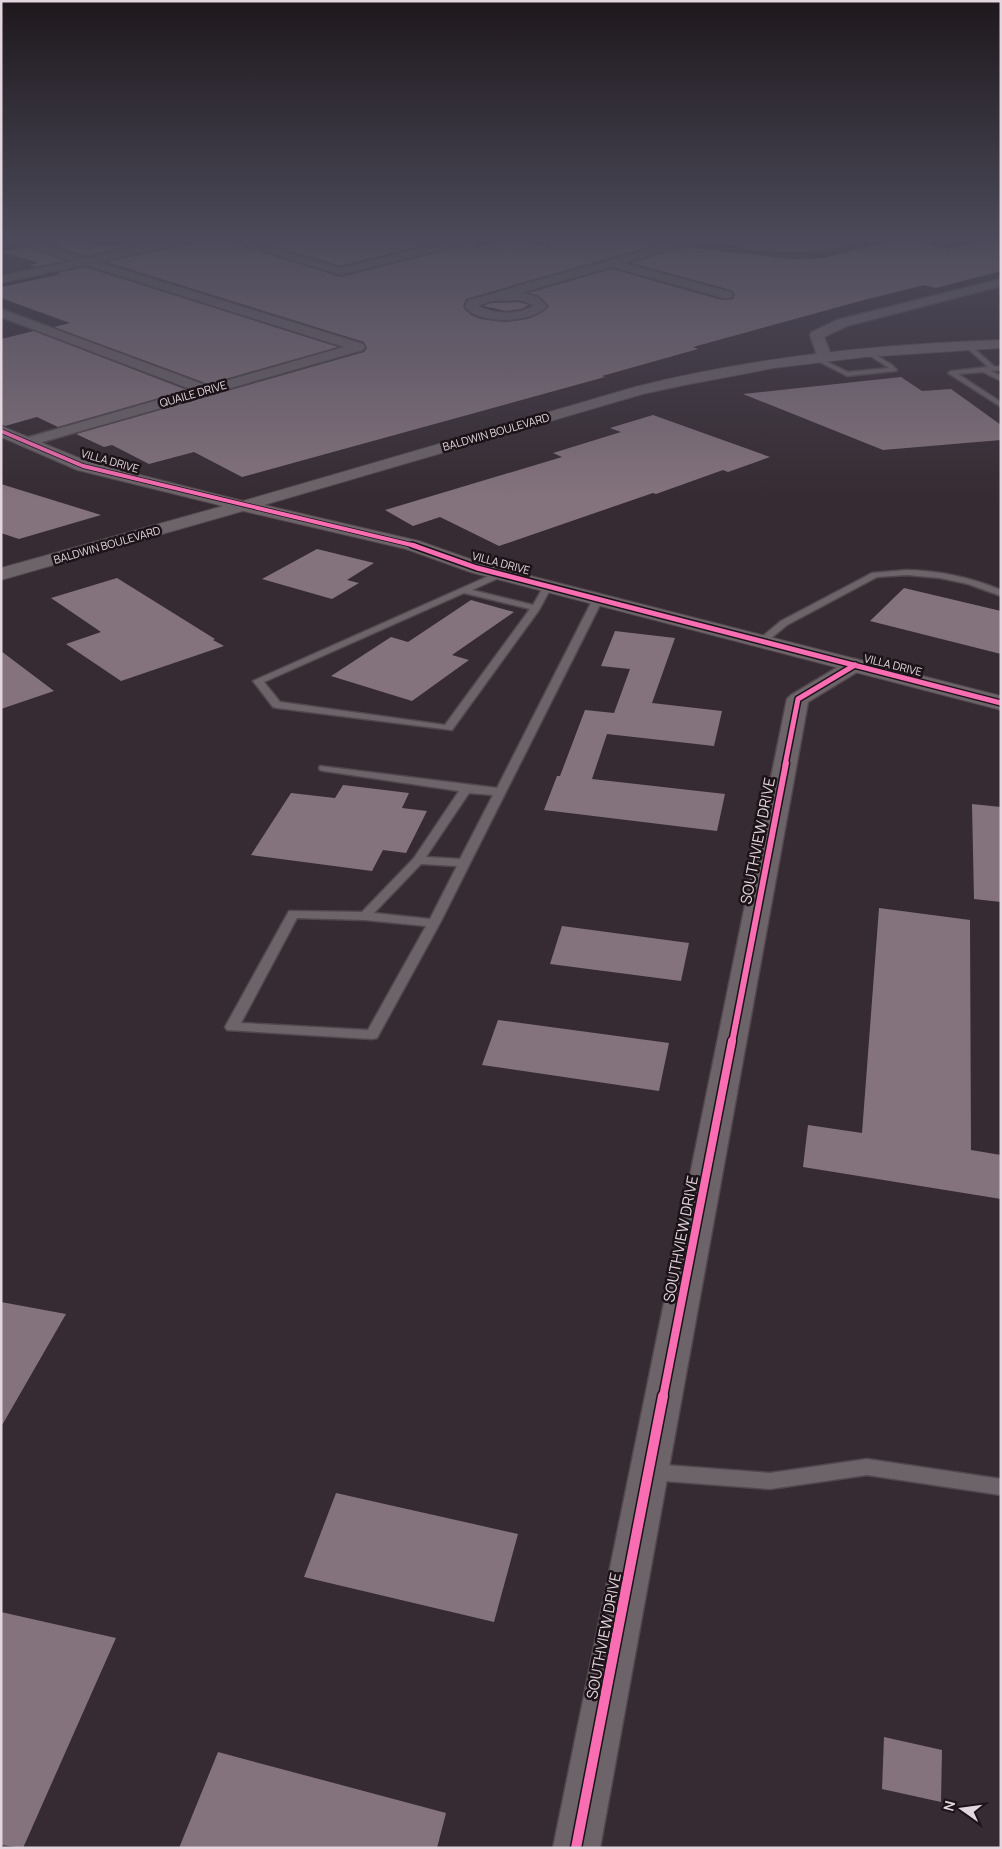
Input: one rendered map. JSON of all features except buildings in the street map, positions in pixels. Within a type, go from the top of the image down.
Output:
[{"type":"main road","name":"BALDWIN BOULEVARD","points":[[1,574],[244,506],[640,390],[694,378],[819,356],[1001,344]]},
{"type":"main road","name":"VILLA DRIVE","points":[[2,432],[83,466],[412,545],[477,568],[1001,702]]},
{"type":"street","points":[[36,326],[206,390]]},
{"type":"street","name":"QUAILE DRIVE","points":[[27,442],[358,347],[291,326]]},
{"type":"street","points":[[819,356],[817,335],[835,326]]},
{"type":"street","name":"SOUTHVIEW DRIVE","points":[[576,1848],[798,699],[855,665]]},
{"type":"lane","points":[[968,346],[997,369]]},
{"type":"lane","points":[[819,356],[847,374],[894,370],[868,352]]},
{"type":"lane","points":[[997,369],[951,374],[1001,405]]},
{"type":"lane","points":[[985,370],[1001,379]]},
{"type":"lane","points":[[762,641],[784,623],[875,574],[911,572],[943,576],[974,583],[1001,593]]},
{"type":"lane","points":[[500,574],[258,681],[277,705],[448,728],[536,608],[548,586]]},
{"type":"lane","points":[[463,590],[536,608]]},
{"type":"lane","points":[[434,923],[365,916],[292,914],[232,1027],[372,1035],[434,923],[598,599]]},
{"type":"lane","points":[[324,768],[466,789],[501,792]]},
{"type":"lane","points":[[365,916],[418,860],[466,789]]},
{"type":"lane","points":[[418,860],[463,863]]},
{"type":"lane","points":[[649,1472],[770,1481],[867,1467],[1001,1487]]},
{"type":"cycle path","points":[[1,431],[83,466],[243,506],[412,545],[477,568],[1001,703]]},
{"type":"cycle path","points":[[576,1848],[798,699],[855,665]]}]
